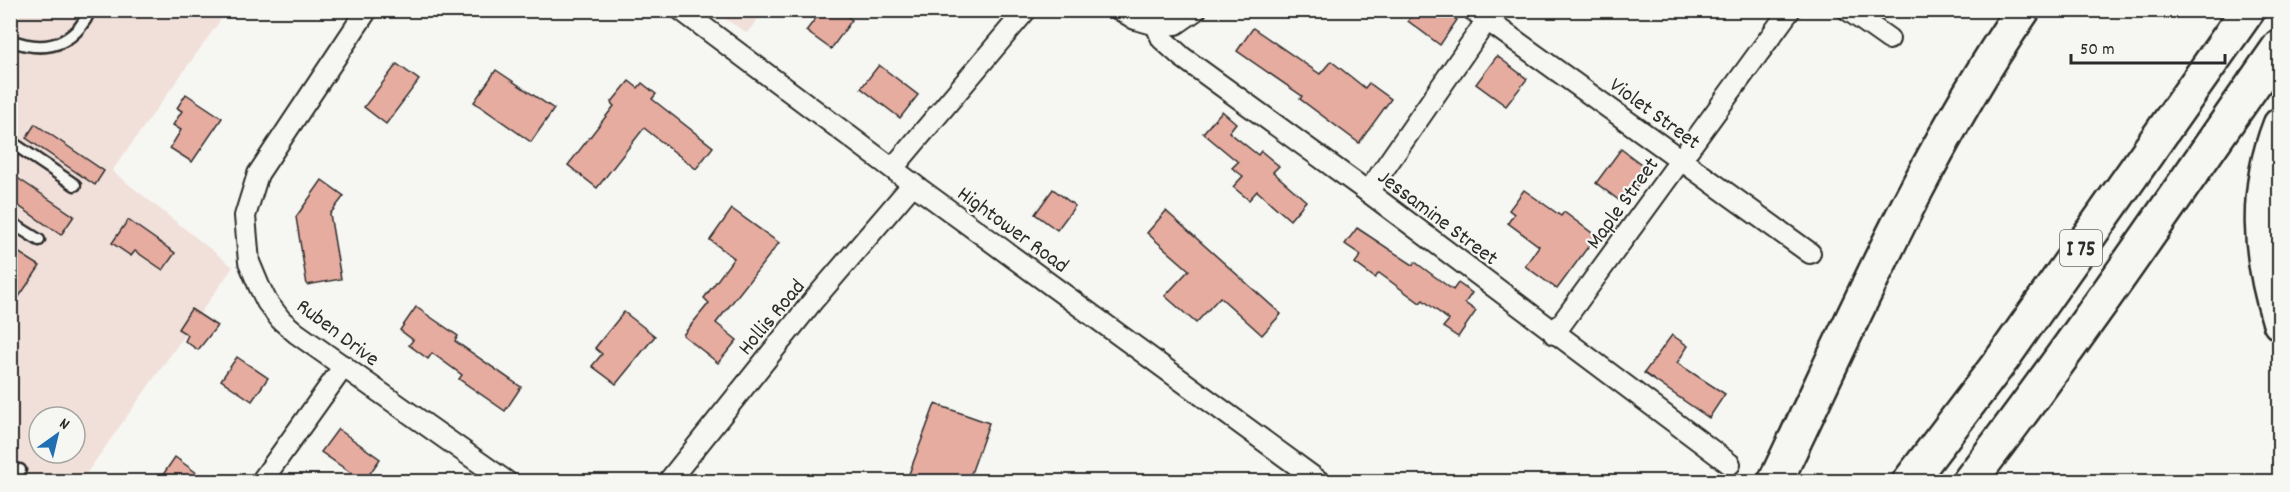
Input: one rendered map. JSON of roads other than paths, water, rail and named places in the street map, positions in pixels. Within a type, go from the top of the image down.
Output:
[{"type":"highway","points":[[1775,482],[1912,197],[1958,114],[2023,10]]},
{"type":"highway","name":"I 75","points":[[1909,482],[2003,358],[2247,10]]},
{"type":"highway","name":"I 75","points":[[1970,482],[2135,255],[2280,46]]},
{"type":"highway","points":[[2280,126],[2267,166],[2262,223],[2266,274],[2280,323]]},
{"type":"street","name":"Ruben Drive","points":[[367,10],[258,174],[245,216],[249,262],[267,302],[281,320],[296,333],[507,482]]},
{"type":"street","name":"Hightower Road","points":[[681,10],[913,184],[1320,482]]},
{"type":"street","points":[[893,168],[1026,10]]},
{"type":"street","points":[[1120,10],[1135,19],[1156,25],[1176,24],[1196,10]]},
{"type":"street","name":"Maple Street","points":[[1554,334],[1790,10]]},
{"type":"street","points":[[1848,10],[1888,39]]},
{"type":"street","points":[[1368,192],[1484,14]]},
{"type":"street","name":"Violet Street","points":[[1484,14],[1810,253]]},
{"type":"street","name":"Jessamine Street","points":[[1156,25],[1162,39],[1182,57],[1368,192],[1730,464]]},
{"type":"street","name":"Hollis Road","points":[[668,482],[804,311],[913,184]]},
{"type":"street","points":[[261,482],[344,366]]},
{"type":"lane","points":[[10,40],[26,46],[45,48],[63,42],[75,33],[88,17],[88,10]]},
{"type":"lane","points":[[10,155],[17,146],[75,185]]},
{"type":"lane","points":[[10,222],[39,240]]},
{"type":"lane","points":[[13,482],[20,470]]}]
